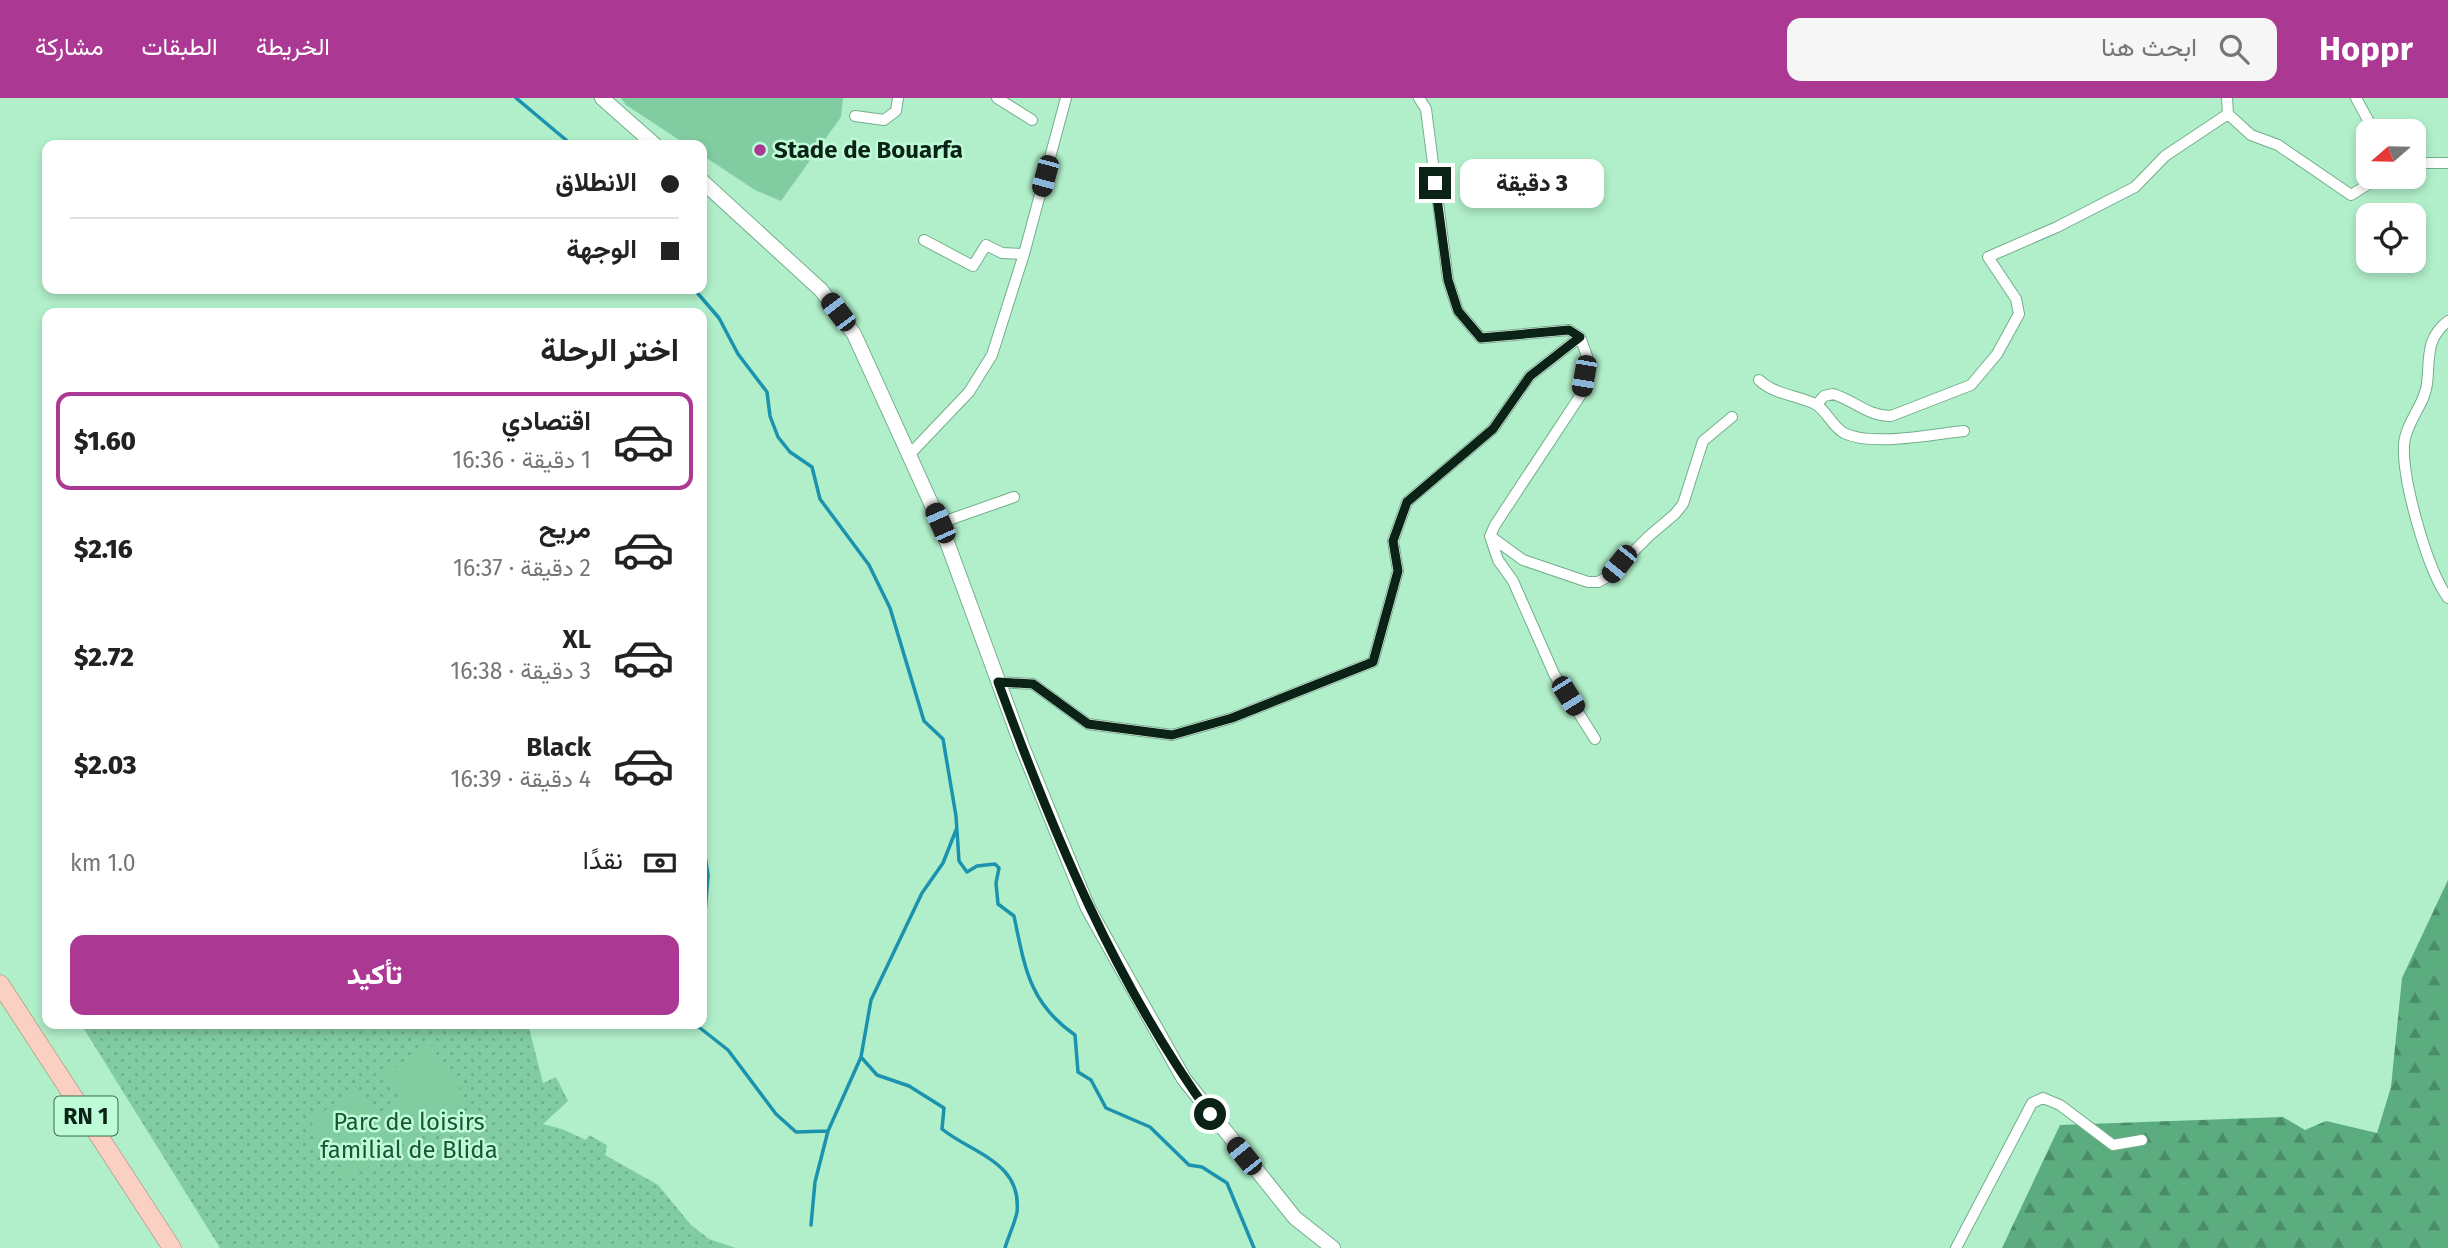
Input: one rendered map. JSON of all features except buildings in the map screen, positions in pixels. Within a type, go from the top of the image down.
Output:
[{"type":"main road","name":"RN 1","points":[[0,984],[172,1248]]},
{"type":"main road","name":"RN 1","points":[[0,995],[164,1248]]},
{"type":"street","points":[[602,98],[649,140]]},
{"type":"street","points":[[855,116],[884,120],[896,111],[898,98]]},
{"type":"street","points":[[997,98],[1032,120]]},
{"type":"street","points":[[910,454],[969,392],[992,355],[1024,254],[1066,98]]},
{"type":"street","points":[[1419,98],[1426,109],[1448,280],[1458,311],[1481,338],[1569,330],[1580,337],[1587,356],[1580,396],[1494,525],[1490,536],[1498,560],[1513,581],[1554,674],[1595,739]]},
{"type":"street","points":[[2227,98],[2228,114],[2251,135],[2278,145],[2351,195],[2361,189]]},
{"type":"street","points":[[2357,98],[2368,119]]},
{"type":"street","points":[[1817,404],[1824,396],[1833,394],[1860,409],[1880,416],[1891,416],[1971,385],[1997,354],[2019,314],[2016,299],[1987,257],[2057,227],[2135,187],[2165,156],[2228,114]]},
{"type":"street","points":[[2426,163],[2448,163]]},
{"type":"street","points":[[707,186],[821,290],[854,334],[940,523],[998,682],[1088,908],[1184,1079],[1295,1218],[1333,1248]]},
{"type":"street","points":[[924,240],[972,266],[986,245],[1002,253],[1024,254]]},
{"type":"street","points":[[2448,321],[2431,340],[2426,363],[2427,386],[2411,419],[2404,445],[2425,554],[2448,598]]},
{"type":"street","points":[[998,682],[1033,684],[1088,724],[1172,735],[1232,718],[1373,662],[1398,571],[1393,541],[1407,502],[1493,429],[1530,376],[1580,337]]},
{"type":"street","points":[[1759,380],[1769,390],[1817,404],[1831,423],[1858,437],[1878,439],[1965,431]]},
{"type":"street","points":[[1490,536],[1523,560],[1588,582],[1598,582],[1609,576],[1648,536],[1675,514],[1683,504],[1703,441],[1732,417]]},
{"type":"street","points":[[940,523],[1014,497]]},
{"type":"street","points":[[1956,1248],[2032,1103],[2043,1098],[2060,1105],[2113,1145],[2142,1140]]},
{"type":"green space","name":"Stade de Bouarfa","points":[[621,98],[843,98],[841,117],[781,201],[755,190],[707,158],[707,140],[679,140],[626,105]]},
{"type":"green space","points":[[2448,880],[2448,1248],[2002,1248],[2060,1125],[2283,1117],[2305,1130],[2326,1121],[2377,1133],[2391,1087],[2402,978]]},
{"type":"green space","name":"Parc de loisirs familial de Blida","points":[[84,1029],[529,1029],[543,1083],[556,1077],[568,1101],[543,1124],[586,1140],[589,1135],[607,1145],[605,1155],[658,1185],[691,1225],[709,1239],[736,1248],[220,1248]]},
{"type":"green space","points":[[430,1044],[468,1103],[349,1179],[310,1120],[358,1089],[376,1116],[401,1100],[385,1074]]},
{"type":"waterway","points":[[516,98],[566,140]]},
{"type":"waterway","points":[[698,294],[719,318],[738,354],[767,392],[770,416],[778,437],[790,452],[812,467],[820,499],[869,565],[890,608],[924,721],[943,739],[956,816],[959,861],[967,872],[977,866],[995,864],[999,868],[996,883],[998,904],[1014,916],[1026,968],[1038,997],[1060,1023],[1075,1035],[1078,1072],[1091,1080],[1106,1108],[1150,1127],[1189,1165],[1202,1167],[1227,1183],[1254,1248]]},
{"type":"waterway","points":[[811,1225],[815,1182],[828,1131],[861,1057],[871,1000],[922,893],[943,863],[956,830]]},
{"type":"waterway","points":[[707,868],[707,888]]},
{"type":"waterway","points":[[701,1029],[728,1050],[776,1114],[796,1132],[828,1131]]},
{"type":"waterway","points":[[861,1057],[877,1075],[909,1086],[944,1108],[942,1129],[1004,1170],[1012,1181],[1017,1212],[1005,1248]]},
{"type":"place","name":"Stade de Bouarfa","points":[[760,150]]},
{"type":"route","points":[[1210,1114],[1184,1079],[1088,908],[998,682],[1033,684],[1088,724],[1172,735],[1232,718],[1373,662],[1398,571],[1393,541],[1407,502],[1493,429],[1530,376],[1580,337],[1569,330],[1481,338],[1458,311],[1448,280],[1435,183]]}]
